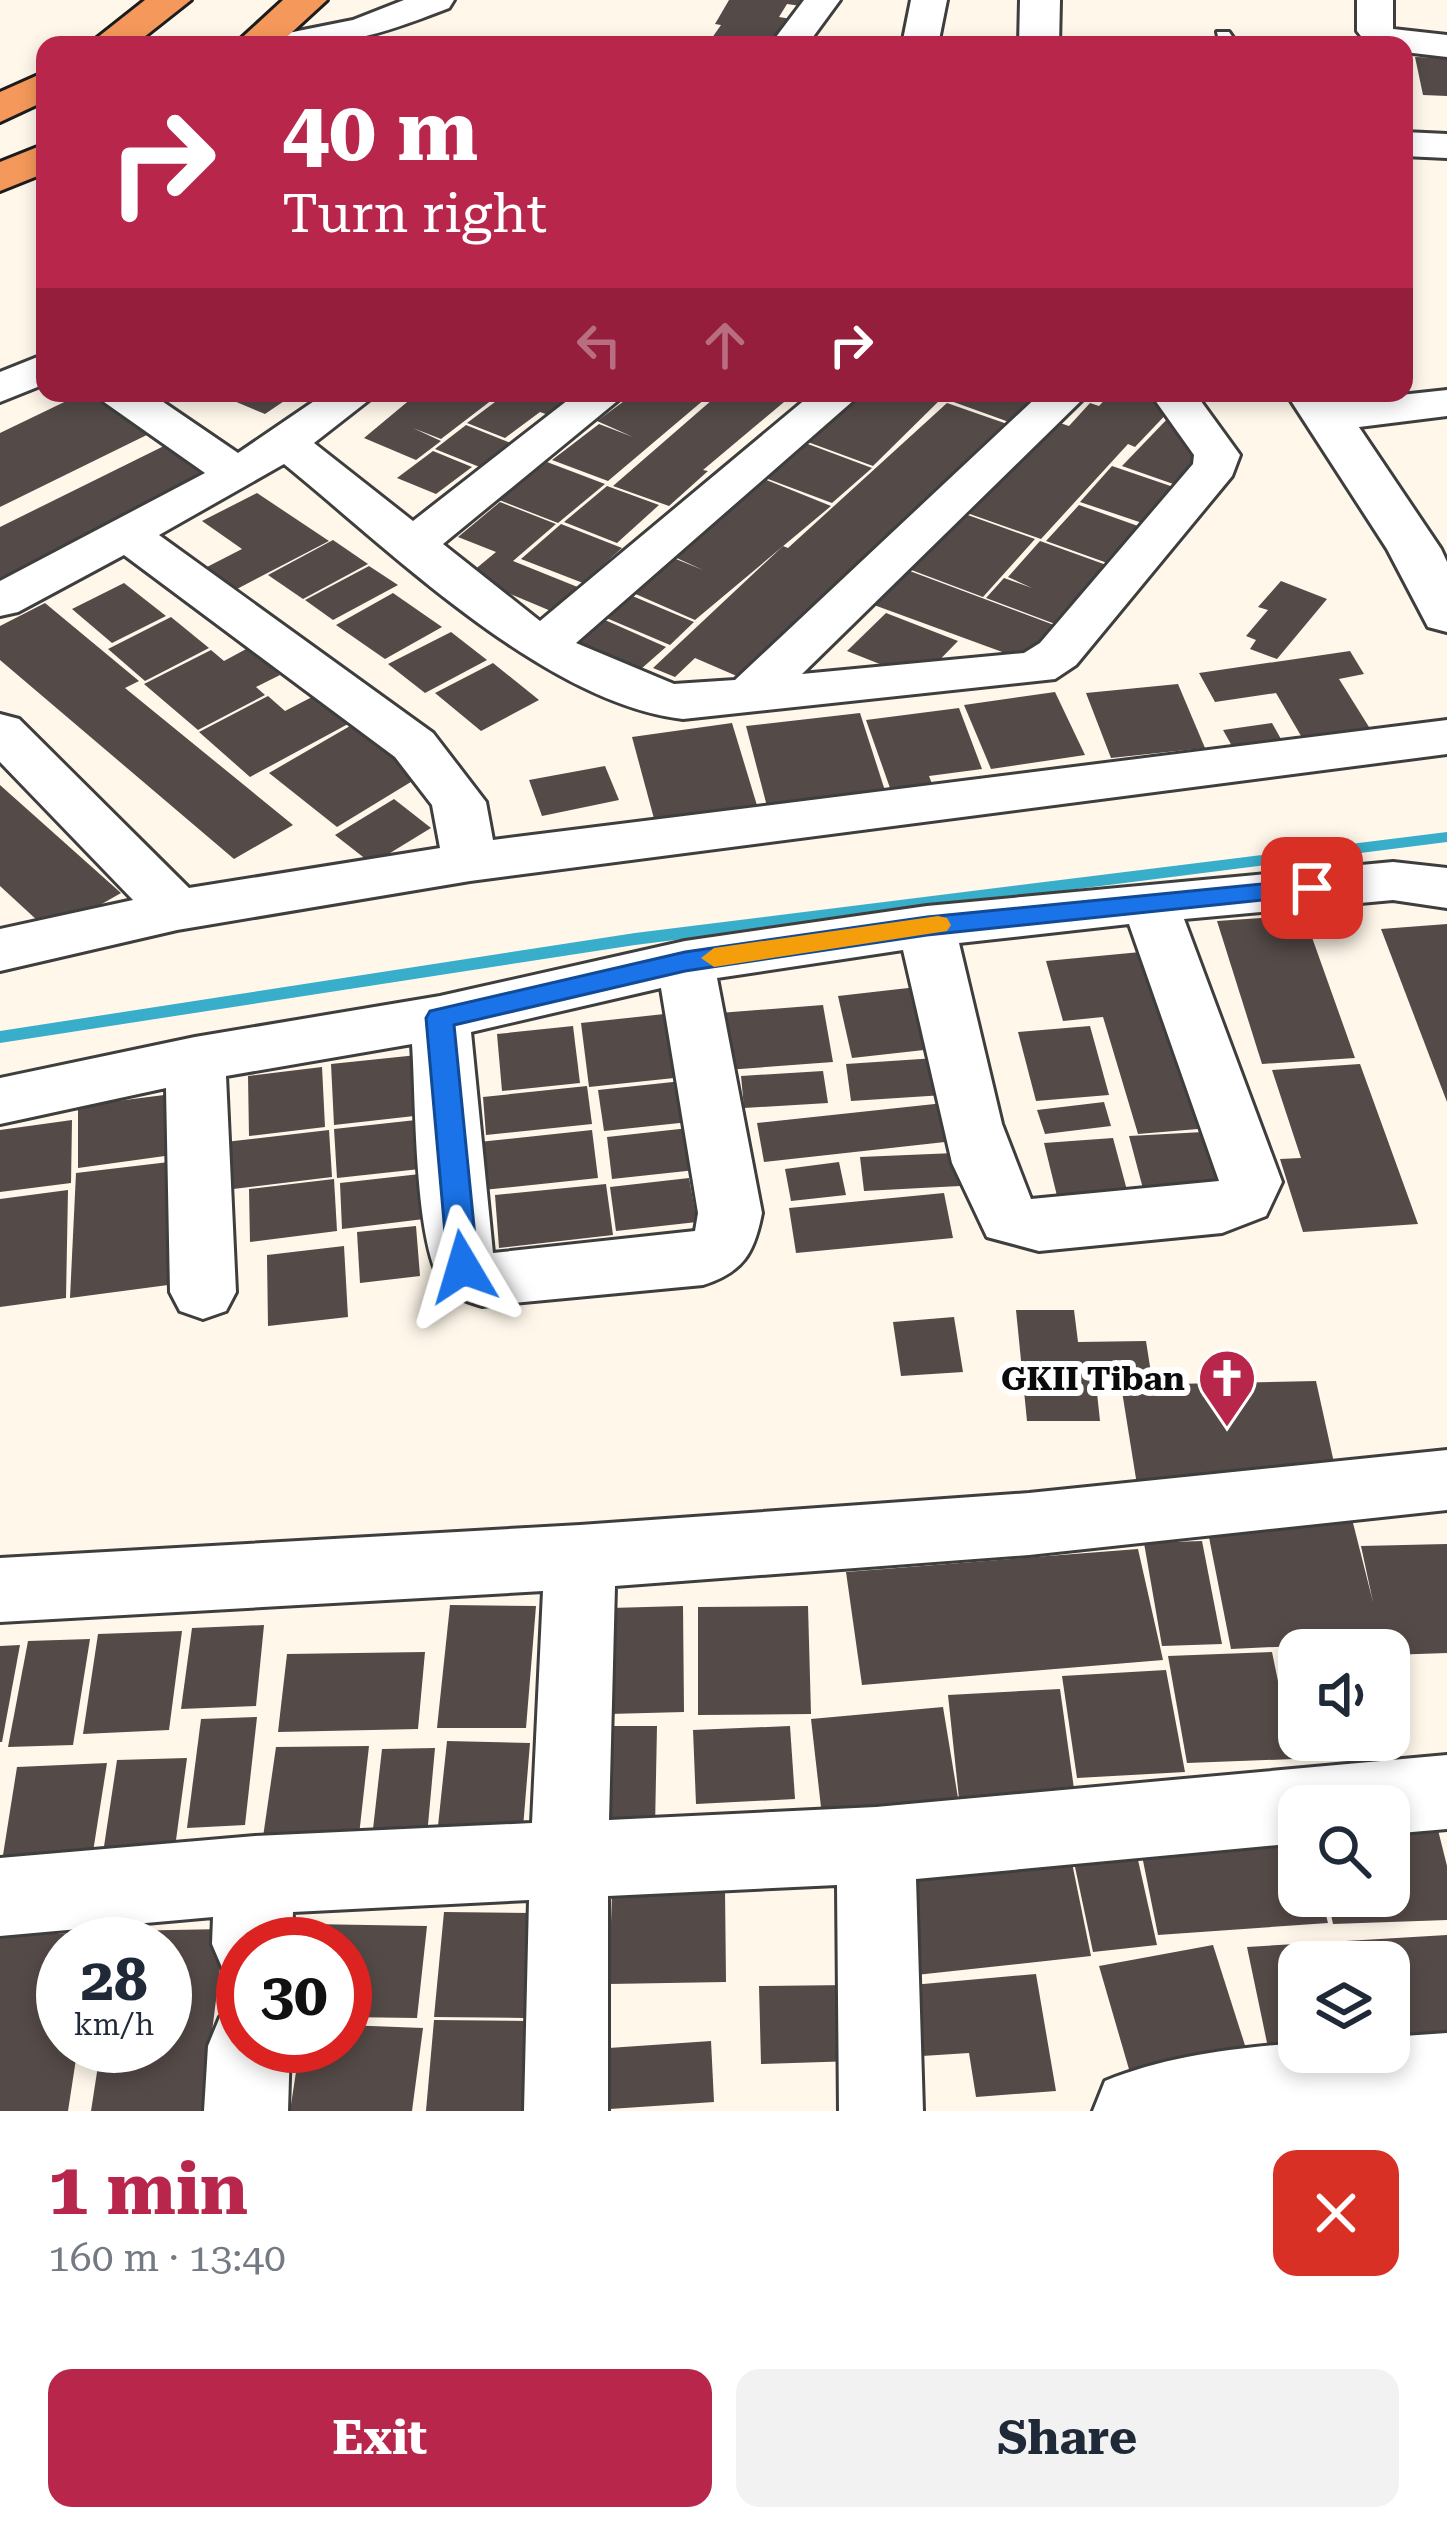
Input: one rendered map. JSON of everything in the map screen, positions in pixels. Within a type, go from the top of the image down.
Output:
[{"type":"highway","points":[[121,36],[171,0]]},
{"type":"highway","points":[[265,36],[307,0]]},
{"type":"highway","points":[[0,109],[36,89]]},
{"type":"highway","points":[[0,178],[36,161]]},
{"type":"street","points":[[327,36],[362,29],[436,0]]},
{"type":"street","points":[[795,36],[823,0]]},
{"type":"street","points":[[922,36],[929,0]]},
{"type":"street","points":[[1039,36],[1040,0]]},
{"type":"street","points":[[1375,0],[1375,31],[1379,36]]},
{"type":"street","points":[[1413,43],[1447,46]]},
{"type":"street","points":[[1413,144],[1447,146]]},
{"type":"street","points":[[0,389],[36,371]]},
{"type":"street","points":[[1413,374],[1444,408]]},
{"type":"street","points":[[133,402],[238,474]]},
{"type":"street","points":[[0,601],[238,474],[343,402]]},
{"type":"street","points":[[412,544],[593,402]]},
{"type":"street","points":[[541,647],[829,402]]},
{"type":"street","points":[[748,697],[1058,402]]},
{"type":"street","points":[[285,442],[541,647],[664,700],[748,697],[1018,673],[1058,654],[1216,466],[1217,455],[1179,402]]},
{"type":"street","points":[[1319,405],[1444,408]]},
{"type":"street","points":[[1319,405],[1414,549],[1447,614]]},
{"type":"street","points":[[128,535],[414,745],[459,802],[470,862]]},
{"type":"street","points":[[0,731],[177,910]]},
{"type":"street","points":[[0,950],[177,910],[470,862],[1447,737]]},
{"type":"street","points":[[0,1101],[195,1059],[440,1018],[685,962],[927,926],[1393,881],[1447,888]]},
{"type":"street","points":[[927,926],[979,1150],[993,1194],[1010,1220],[1040,1226],[1222,1208],[1244,1198],[1251,1182],[1150,902]]},
{"type":"street","points":[[440,1018],[458,1233],[463,1267],[471,1275],[482,1280],[703,1259],[724,1244],[730,1213],[685,962]]},
{"type":"street","points":[[195,1059],[203,1292]]},
{"type":"street","points":[[0,1590],[580,1557],[1029,1524],[1447,1480]]},
{"type":"street","points":[[566,2111],[580,1557]]},
{"type":"street","points":[[0,1897],[254,1910],[569,1863],[877,1845],[1447,1792]]},
{"type":"street","points":[[877,1845],[881,2111]]},
{"type":"street","points":[[246,2111],[248,2073]]},
{"type":"street","points":[[1135,2111],[1243,2089],[1447,2075]]},
{"type":"building","points":[[729,0],[813,0],[808,7],[787,4],[779,17],[798,20],[784,36],[713,36],[721,25],[715,24]]},
{"type":"building","points":[[1415,57],[1447,58],[1447,96],[1423,95]]},
{"type":"building","points":[[64,402],[122,402],[161,428],[0,507],[0,433]]},
{"type":"building","points":[[236,402],[283,402],[265,414]]},
{"type":"building","points":[[407,402],[489,402],[441,439],[413,428],[441,441],[416,460],[364,438]]},
{"type":"building","points":[[495,402],[569,402],[551,416],[540,412],[505,438],[467,423]]},
{"type":"building","points":[[623,402],[701,402],[608,481],[552,460],[599,424],[633,437],[597,421]]},
{"type":"building","points":[[710,402],[784,402],[703,470],[708,471],[669,506],[613,486]]},
{"type":"building","points":[[846,402],[938,402],[873,466],[805,441]]},
{"type":"building","points":[[954,402],[1049,402],[1023,427]]},
{"type":"building","points":[[1103,402],[1171,402],[1174,406],[1135,447],[1128,444],[1041,539],[967,513],[1054,421],[1069,426],[1090,403],[1099,406]]},
{"type":"building","points":[[947,403],[1019,428],[746,680],[695,658],[675,677],[653,668],[783,546],[788,548]]},
{"type":"building","points":[[1172,414],[1207,452],[1176,485],[1122,466]]},
{"type":"building","points":[[466,425],[518,446],[487,470],[435,449]]},
{"type":"building","points":[[800,441],[872,468],[832,503],[760,476]]},
{"type":"building","points":[[170,443],[220,474],[0,583],[0,527]]},
{"type":"building","points":[[433,451],[472,467],[436,494],[397,478]]},
{"type":"building","points":[[547,462],[605,484],[558,523],[499,500]]},
{"type":"building","points":[[1112,466],[1191,493],[1160,529],[1080,502]]},
{"type":"building","points":[[764,479],[831,506],[695,620],[631,592],[671,557],[703,570],[670,555]]},
{"type":"building","points":[[607,486],[659,505],[617,543],[564,522]]},
{"type":"building","points":[[257,493],[329,541],[235,590],[205,568],[242,549],[202,521]]},
{"type":"building","points":[[500,502],[556,524],[513,561],[585,590],[558,614],[467,576],[496,552],[458,537]]},
{"type":"building","points":[[1079,505],[1138,526],[1124,542],[1141,548],[1124,569],[1046,541]]},
{"type":"building","points":[[965,514],[1035,539],[983,597],[906,568]]},
{"type":"building","points":[[561,524],[622,548],[583,583],[521,559]]},
{"type":"building","points":[[333,540],[368,564],[303,599],[268,575]]},
{"type":"building","points":[[1040,541],[1123,571],[1071,630],[986,598],[1004,578],[1032,588],[1008,577]]},
{"type":"building","points":[[369,566],[398,585],[333,620],[305,600]]},
{"type":"building","points":[[907,570],[1062,628],[1032,663],[874,605]]},
{"type":"building","points":[[1281,581],[1327,599],[1277,659],[1250,649],[1256,640],[1246,636],[1268,610],[1258,607]]},
{"type":"building","points":[[124,583],[166,616],[112,643],[72,609]]},
{"type":"building","points":[[393,593],[442,627],[385,659],[336,625]]},
{"type":"building","points":[[630,595],[694,622],[670,645],[604,617]]},
{"type":"building","points":[[45,603],[139,681],[125,688],[293,825],[234,859],[0,660],[0,626]]},
{"type":"building","points":[[886,613],[958,641],[920,680],[847,651]]},
{"type":"building","points":[[171,617],[209,648],[145,681],[108,649]]},
{"type":"building","points":[[605,620],[666,647],[633,676],[572,649]]},
{"type":"building","points":[[451,632],[487,660],[425,693],[388,664]]},
{"type":"building","points":[[248,648],[280,675],[256,687],[265,695],[198,730],[144,684],[211,650],[224,661]]},
{"type":"building","points":[[1350,651],[1364,674],[1339,679],[1379,743],[1311,753],[1276,693],[1215,702],[1199,673]]},
{"type":"building","points":[[493,663],[539,700],[481,731],[435,693]]},
{"type":"building","points":[[1178,684],[1205,748],[1111,758],[1086,693]]},
{"type":"building","points":[[1055,692],[1085,755],[991,769],[964,705]]},
{"type":"building","points":[[268,696],[285,711],[314,696],[348,724],[250,777],[199,732]]},
{"type":"building","points":[[959,708],[982,769],[929,776],[938,799],[896,805],[866,720]]},
{"type":"building","points":[[860,713],[888,800],[769,814],[746,726]]},
{"type":"building","points":[[732,723],[759,812],[656,826],[632,737]]},
{"type":"building","points":[[1272,723],[1286,748],[1237,755],[1223,730]]},
{"type":"building","points":[[350,726],[419,777],[337,827],[269,773]]},
{"type":"building","points":[[605,766],[619,800],[542,816],[529,780]]},
{"type":"building","points":[[0,785],[121,893],[51,933],[0,886]]},
{"type":"building","points":[[394,799],[431,828],[372,864],[335,835]]},
{"type":"building","points":[[1304,915],[1355,1058],[1262,1064],[1217,921]]},
{"type":"building","points":[[1447,924],[1447,1102],[1381,929]]},
{"type":"building","points":[[1151,951],[1210,1128],[1138,1134],[1103,1017],[1063,1021],[1046,961]]},
{"type":"building","points":[[917,987],[933,1049],[852,1058],[838,996]]},
{"type":"building","points":[[823,1005],[833,1062],[726,1070],[719,1013]]},
{"type":"building","points":[[683,1012],[693,1076],[589,1087],[581,1023]]},
{"type":"building","points":[[573,1026],[580,1083],[502,1091],[497,1034]]},
{"type":"building","points":[[1090,1026],[1109,1095],[1036,1101],[1018,1032]]},
{"type":"building","points":[[427,1054],[432,1114],[334,1125],[331,1064]]},
{"type":"building","points":[[936,1058],[944,1095],[851,1101],[846,1064]]},
{"type":"building","points":[[1360,1064],[1418,1224],[1303,1232],[1280,1159],[1301,1158],[1272,1070]]},
{"type":"building","points":[[322,1067],[325,1127],[249,1136],[248,1076]]},
{"type":"building","points":[[823,1071],[828,1103],[744,1108],[741,1076]]},
{"type":"building","points":[[701,1079],[708,1120],[604,1131],[598,1090]]},
{"type":"building","points":[[587,1086],[592,1124],[486,1135],[483,1097]]},
{"type":"building","points":[[172,1094],[172,1155],[78,1168],[78,1106]]},
{"type":"building","points":[[1104,1102],[1111,1126],[1045,1134],[1037,1110]]},
{"type":"building","points":[[944,1103],[954,1141],[764,1162],[757,1123]]},
{"type":"building","points":[[72,1120],[71,1183],[0,1192],[0,1130]]},
{"type":"building","points":[[416,1120],[420,1169],[337,1178],[334,1129]]},
{"type":"building","points":[[698,1127],[705,1169],[612,1179],[607,1137]]},
{"type":"building","points":[[329,1130],[332,1177],[225,1190],[225,1142]]},
{"type":"building","points":[[592,1130],[598,1178],[483,1190],[479,1142]]},
{"type":"building","points":[[1203,1132],[1221,1195],[1146,1200],[1129,1136]]},
{"type":"building","points":[[1113,1138],[1128,1194],[1058,1200],[1044,1143]]},
{"type":"building","points":[[955,1153],[960,1186],[864,1191],[860,1157]]},
{"type":"building","points":[[169,1162],[168,1285],[70,1298],[76,1173]]},
{"type":"building","points":[[839,1162],[846,1195],[791,1201],[785,1169]]},
{"type":"building","points":[[420,1174],[424,1219],[342,1229],[340,1183]]},
{"type":"building","points":[[689,1178],[697,1222],[616,1231],[610,1187]]},
{"type":"building","points":[[334,1179],[337,1231],[250,1242],[249,1189]]},
{"type":"building","points":[[606,1184],[613,1235],[499,1248],[495,1195]]},
{"type":"building","points":[[68,1190],[66,1298],[0,1307],[0,1199]]},
{"type":"building","points":[[944,1193],[953,1238],[796,1253],[789,1208]]},
{"type":"building","points":[[416,1226],[420,1276],[360,1283],[357,1232]]},
{"type":"building","points":[[344,1246],[348,1317],[268,1326],[267,1255]]},
{"type":"building","points":[[1016,1310],[1074,1310],[1078,1342],[1146,1341],[1151,1373],[1095,1374],[1100,1421],[1027,1421]]},
{"type":"building","points":[[954,1317],[963,1372],[901,1376],[893,1322]]},
{"type":"building","name":"GKII Tiban","points":[[1316,1381],[1338,1481],[1137,1485],[1121,1385]]},
{"type":"building","points":[[1351,1515],[1373,1602],[1361,1546],[1447,1544],[1447,1653],[1410,1654],[1410,1629],[1278,1629],[1278,1647],[1231,1649],[1206,1522]]},
{"type":"building","points":[[1202,1541],[1222,1644],[1162,1646],[1144,1543]]},
{"type":"building","points":[[1138,1549],[1163,1660],[862,1685],[846,1572]]},
{"type":"building","points":[[450,1605],[536,1606],[526,1728],[437,1728]]},
{"type":"building","points":[[683,1606],[684,1712],[609,1714],[610,1608]]},
{"type":"building","points":[[808,1606],[811,1714],[698,1715],[698,1607]]},
{"type":"building","points":[[264,1625],[256,1706],[181,1709],[192,1628]]},
{"type":"building","points":[[182,1631],[169,1730],[83,1734],[98,1634]]},
{"type":"building","points":[[90,1639],[73,1745],[8,1747],[28,1641]]},
{"type":"building","points":[[20,1645],[2,1742],[0,1742],[0,1646]]},
{"type":"building","points":[[425,1652],[418,1729],[278,1732],[287,1654]]},
{"type":"building","points":[[1272,1652],[1278,1681],[1278,1760],[1187,1763],[1168,1656]]},
{"type":"building","points":[[1166,1670],[1185,1772],[1077,1778],[1062,1676]]},
{"type":"building","points":[[1060,1689],[1076,1803],[960,1808],[948,1695]]},
{"type":"building","points":[[943,1707],[959,1804],[822,1816],[811,1719]]},
{"type":"building","points":[[257,1717],[245,1825],[187,1828],[201,1719]]},
{"type":"building","points":[[603,1726],[657,1726],[655,1828],[599,1828]]},
{"type":"building","points":[[790,1726],[795,1799],[696,1804],[693,1730]]},
{"type":"building","points":[[447,1741],[530,1743],[523,1828],[438,1826]]},
{"type":"building","points":[[369,1746],[358,1844],[262,1844],[276,1747]]},
{"type":"building","points":[[435,1748],[426,1847],[371,1847],[382,1749]]},
{"type":"building","points":[[187,1758],[172,1870],[100,1873],[117,1760]]},
{"type":"building","points":[[107,1763],[90,1871],[0,1874],[17,1767]]},
{"type":"building","points":[[1431,1802],[1447,1866],[1447,1920],[1333,1924],[1332,1917],[1410,1917],[1410,1803]]},
{"type":"building","points":[[1278,1816],[1278,1917],[1326,1917],[1328,1923],[1158,1935],[1136,1826]]},
{"type":"building","points":[[1134,1842],[1157,1945],[1093,1952],[1071,1848]]},
{"type":"building","points":[[1071,1858],[1091,1956],[916,1975],[901,1876]]},
{"type":"building","points":[[725,1890],[726,1982],[609,1984],[612,1892]]},
{"type":"building","points":[[444,1912],[532,1913],[524,2018],[434,2017]]},
{"type":"building","points":[[372,1925],[427,1926],[417,2018],[372,2017]]},
{"type":"building","points":[[216,1929],[216,2000],[202,2111],[91,2111],[97,2073],[192,2073],[192,1930]]},
{"type":"building","points":[[36,1934],[36,2073],[74,2073],[68,2111],[0,2111],[0,1936]]},
{"type":"building","points":[[1447,1935],[1447,2052],[1410,2054],[1410,1941],[1347,1941]]},
{"type":"building","points":[[1213,1945],[1250,2061],[1133,2083],[1099,1966]]},
{"type":"building","points":[[1278,1945],[1278,2061],[1271,2062],[1247,1947]]},
{"type":"building","points":[[1036,1974],[1056,2091],[976,2097],[969,2053],[922,2056],[912,1985]]},
{"type":"building","points":[[851,1985],[855,2061],[761,2064],[759,1986]]},
{"type":"building","points":[[434,2020],[529,2021],[522,2111],[426,2111]]},
{"type":"building","points":[[372,2026],[423,2028],[412,2111],[290,2111],[296,2073],[372,2073]]},
{"type":"building","points":[[711,2041],[714,2102],[595,2110],[594,2049]]},
{"type":"waterway","points":[[0,1037],[635,939],[1447,837]]},
{"type":"slow traffic","points":[[714,958],[938,925]]},
{"type":"place","name":"GKII Tiban","points":[[1227,1429]]},
{"type":"route","points":[[463,1267],[440,1018],[685,962],[927,926],[1312,888]]}]
